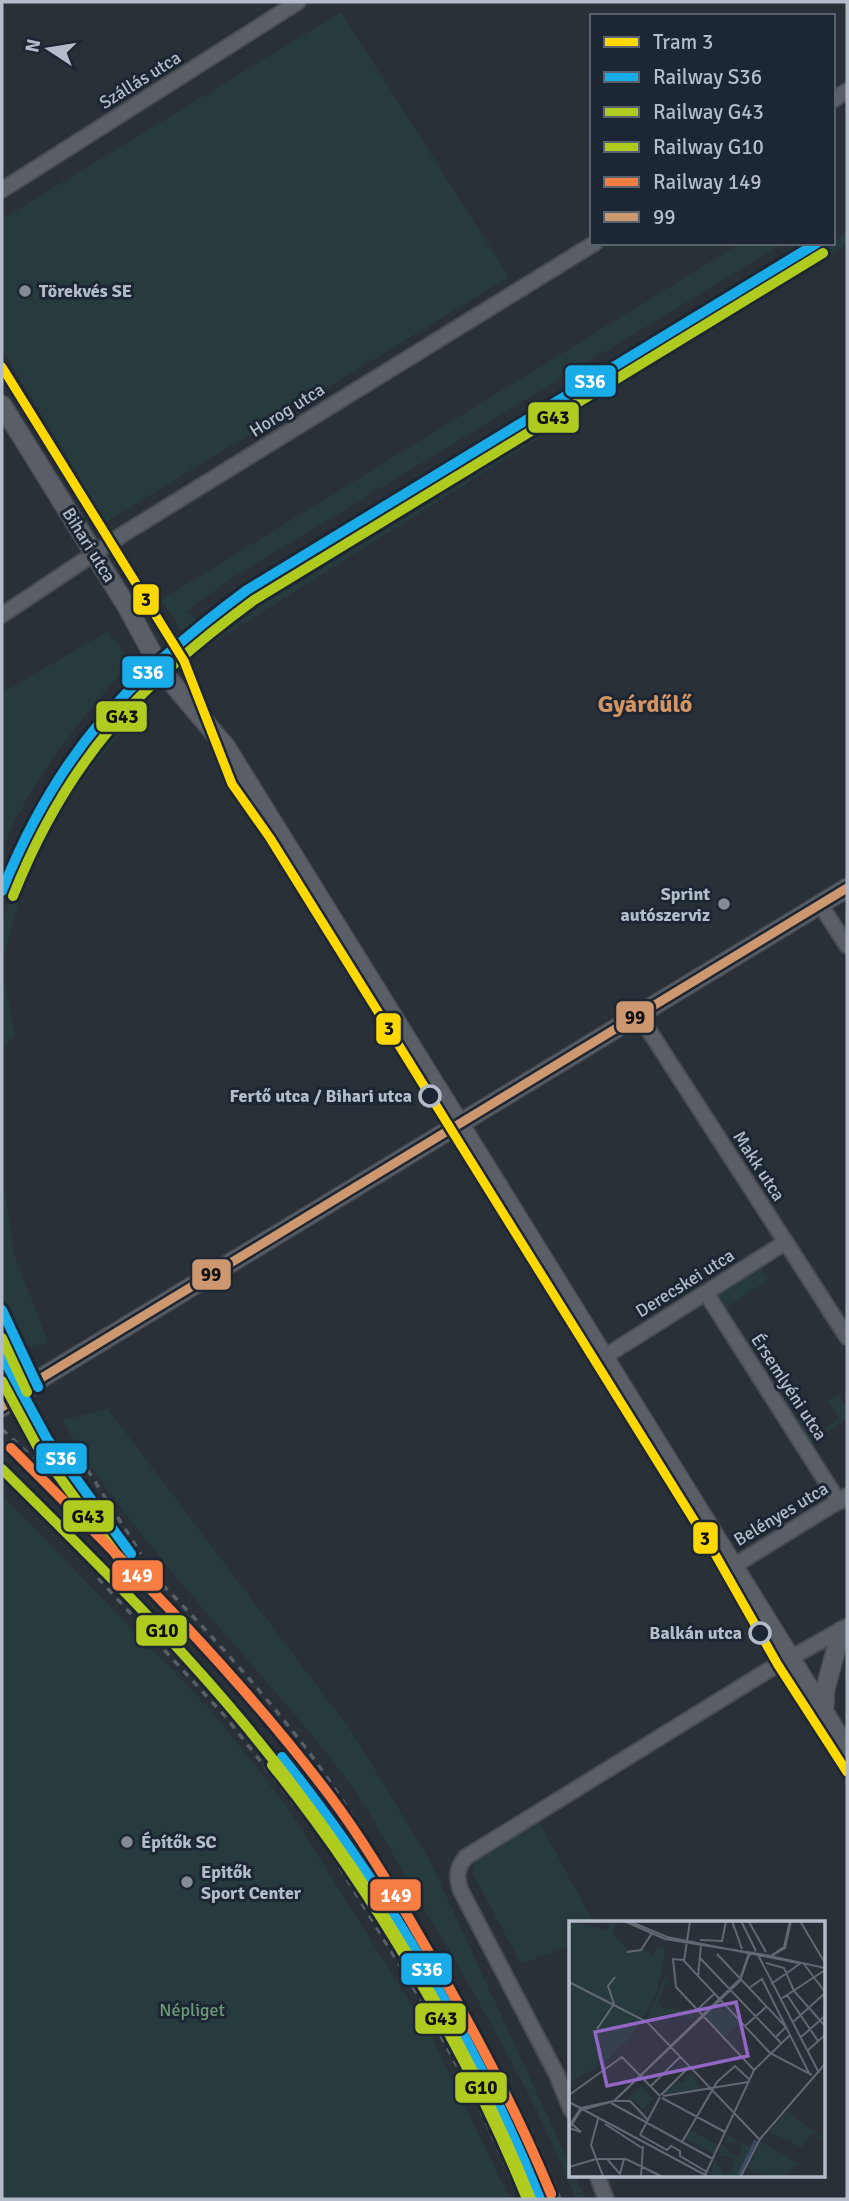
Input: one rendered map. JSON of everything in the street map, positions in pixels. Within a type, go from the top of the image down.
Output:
[{"type":"street","name":"Szállás utca","points":[[2,190],[298,2]]},
{"type":"street","name":"Horog utca","points":[[3,613],[94,552],[592,245]]},
{"type":"street","name":"Bihari utca","points":[[2,405],[94,552],[162,671],[226,747],[847,1749]]},
{"type":"street","points":[[2,1407],[43,1377],[847,888]]},
{"type":"street","points":[[820,904],[847,946]]},
{"type":"street","name":"Makk utca","points":[[639,1015],[847,1337]]},
{"type":"street","name":"Derecskei utca","points":[[604,1357],[786,1242]]},
{"type":"street","name":"Érsemlyéni utca","points":[[706,1293],[843,1499]]},
{"type":"street","name":"Belényes utca","points":[[734,1565],[843,1499]]},
{"type":"street","points":[[569,2105],[557,2075],[461,1891],[457,1880],[460,1865],[478,1850],[792,1657],[844,1629]]},
{"type":"street","points":[[824,1710],[824,1690],[844,1629]]},
{"type":"street","points":[[597,2176],[606,2199]]},
{"type":"green space","points":[[341,12],[509,277],[106,522],[2,349],[2,219]]},
{"type":"green space","points":[[847,233],[847,244],[197,653],[161,600],[738,245],[781,245],[229,580],[187,611],[209,631],[256,595],[827,245],[835,245],[835,240]]},
{"type":"green space","points":[[108,631],[131,662],[94,705],[42,774],[2,849],[2,693]]},
{"type":"green space","points":[[154,674],[164,683],[86,776],[38,853],[25,884],[2,965],[2,928],[9,901],[36,834],[82,763]]},
{"type":"green space","points":[[2,968],[15,1035],[2,1049]]},
{"type":"green space","points":[[2,1174],[14,1254],[49,1344],[24,1347],[2,1293]]},
{"type":"green space","points":[[757,1264],[768,1280],[724,1309],[713,1292]]},
{"type":"green space","points":[[838,1394],[847,1408],[847,1419],[810,1443],[796,1421],[804,1415],[816,1434],[839,1419],[828,1401]]},
{"type":"green space","points":[[108,1409],[354,1735],[430,1861],[569,2163],[569,2176],[574,2176],[586,2199],[576,2199],[502,2044],[355,1791],[310,1733],[161,1559],[92,1468],[62,1420]]},
{"type":"green space","name":"Népliget","points":[[2,1495],[210,1709],[286,1805],[430,2034],[510,2199],[2,2199]]},
{"type":"green space","points":[[537,1818],[593,1921],[569,1921],[569,1947],[521,1964],[472,1872],[478,1854]]},
{"type":"railway","points":[[2,1429],[120,1541],[196,1619],[268,1701],[318,1765],[377,1856],[476,2026],[529,2129],[560,2199]]},
{"type":"railway","points":[[2,1445],[148,1587],[224,1668]]},
{"type":"railway","points":[[80,1458],[141,1554]]},
{"type":"railway","points":[[98,1578],[225,1716],[325,1843],[427,2010],[479,2107],[521,2199]]},
{"type":"tram line","name":"3","points":[[2,367],[184,661],[232,784],[270,838],[715,1554],[778,1665],[847,1772]]},
{"type":"rail line","name":"S36","points":[[2,891],[23,842],[73,758],[101,721],[132,687],[205,622],[247,590],[814,245]]},
{"type":"rail line","name":"G43","points":[[13,896],[57,804],[82,765],[141,695],[213,632],[254,600],[823,253]]},
{"type":"rail line","name":"S36","points":[[2,1310],[38,1387]]},
{"type":"rail line","name":"G43","points":[[2,1338],[27,1392]]},
{"type":"rail line","name":"S36","points":[[2,1356],[47,1439],[131,1554]]},
{"type":"rail line","name":"G43","points":[[2,1381],[37,1446],[121,1561]]},
{"type":"rail line","name":"149","points":[[11,1448],[217,1660],[294,1749],[343,1813],[389,1884],[474,2033],[507,2097],[551,2194]]},
{"type":"rail line","name":"G10","points":[[2,1469],[135,1602],[198,1671],[259,1742],[338,1847],[376,1903],[446,2019],[477,2079],[531,2199]]},
{"type":"rail line","name":"S36","points":[[282,1757],[357,1859],[427,1969],[488,2084],[540,2199]]},
{"type":"rail line","name":"G43","points":[[272,1765],[346,1865],[415,1973],[476,2086],[527,2199]]},
{"type":"transit line","name":"99","points":[[2,1407],[43,1377],[847,888]]},
{"type":"place","name":"Törekvés SE","points":[[25,291]]},
{"type":"place","name":"Sprint autószerviz","points":[[724,904]]},
{"type":"place","name":"Fertő utca / Bihari utca","points":[[430,1096]]},
{"type":"place","name":"Balkán utca","points":[[760,1633]]},
{"type":"place","name":"Építők SC","points":[[127,1842]]},
{"type":"place","name":"Epitők Sport Center","points":[[187,1882]]},
{"type":"district","name":"Gyárdűlő","points":[[645,704]]}]
